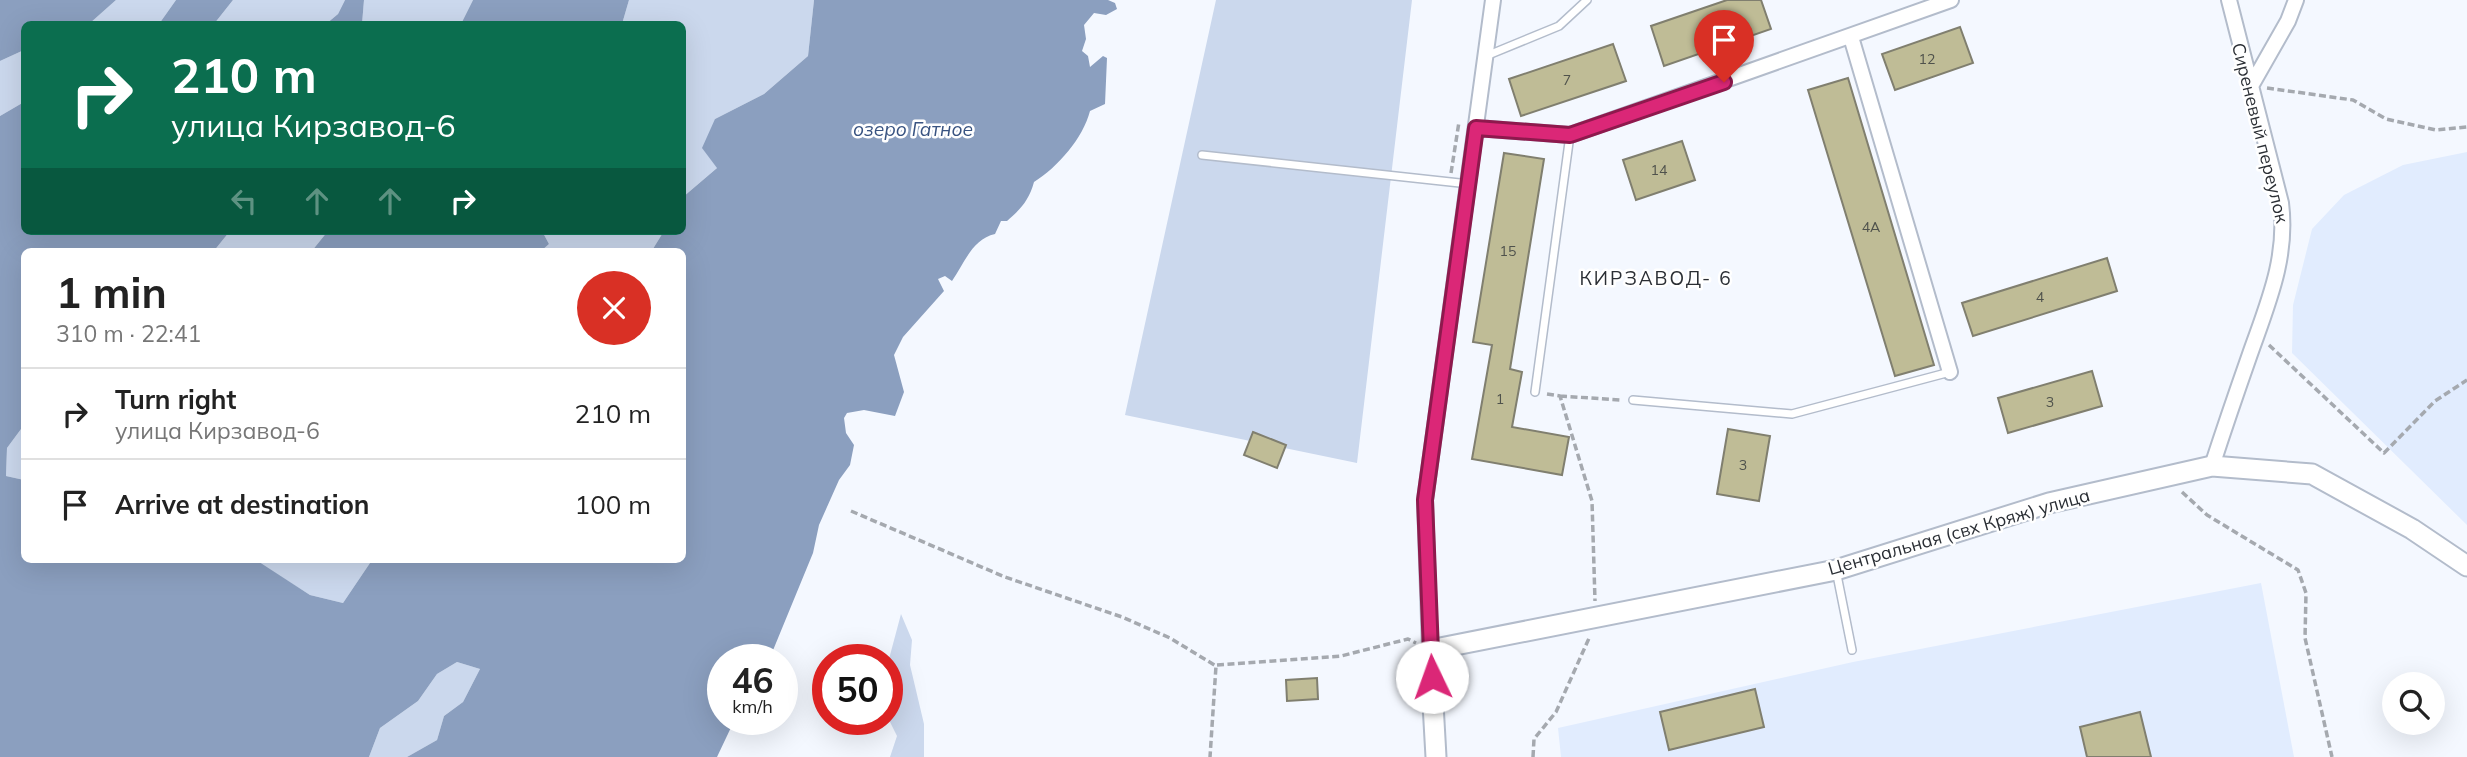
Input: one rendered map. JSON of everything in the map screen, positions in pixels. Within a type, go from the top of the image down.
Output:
[{"type":"main road","name":"Центральная (свх Кряж) улица","points":[[1430,650],[1836,570],[2049,503],[2212,466],[2312,474],[2412,529],[2467,566]]},
{"type":"main road","points":[[1430,650],[1436,757]]},
{"type":"street","points":[[1430,650],[1425,500],[1493,0]]},
{"type":"street","points":[[1476,128],[1570,135],[1951,0]]},
{"type":"street","name":"Сиреневый переулок","points":[[2212,466],[2282,257],[2284,229],[2281,203],[2229,0]]},
{"type":"street","points":[[2251,86],[2288,22],[2297,0]]},
{"type":"street","points":[[1852,37],[1950,372]]},
{"type":"lane","points":[[1486,57],[1559,26],[1587,0]]},
{"type":"lane","points":[[1535,392],[1570,135]]},
{"type":"lane","points":[[1202,155],[1469,184]]},
{"type":"lane","points":[[1633,400],[1792,414],[1950,372]]},
{"type":"lane","points":[[1836,570],[1852,650]]},
{"type":"path","points":[[2251,86],[2353,100],[2386,119],[2436,130],[2467,128]]},
{"type":"path","points":[[2256,336],[2285,357],[2384,453],[2435,401],[2467,380]]},
{"type":"path","points":[[1535,392],[1633,400]]},
{"type":"path","points":[[1532,757],[1534,739],[1556,712],[1578,668],[1596,619],[1592,501],[1560,396]]},
{"type":"path","points":[[2165,477],[2207,515],[2298,570],[2306,593],[2305,638],[2332,757]]},
{"type":"path","points":[[850,511],[1005,577],[1122,617],[1170,638],[1216,666],[1341,656],[1408,639],[1430,650]]},
{"type":"path","points":[[1210,757],[1216,666]]},
{"type":"shaded area","points":[[116,0],[176,0],[161,21],[92,21]]},
{"type":"shaded area","points":[[233,0],[345,0],[338,14],[330,21],[216,21]]},
{"type":"shaded area","points":[[364,0],[473,0],[462,21],[362,21]]},
{"type":"shaded area","points":[[629,0],[814,0],[808,56],[764,94],[715,119],[718,167],[686,194],[686,21],[623,21]]},
{"type":"shaded area","points":[[1216,0],[1412,0],[1357,463],[1125,415]]},
{"type":"shaded area","points":[[21,51],[21,104],[0,116],[0,61]]},
{"type":"shaded area","points":[[2467,152],[2467,525],[2292,353],[2293,305],[2312,229],[2344,195],[2403,165]]},
{"type":"shaded area","points":[[227,235],[325,235],[314,248],[216,248]]},
{"type":"shaded area","points":[[544,235],[662,235],[653,248],[544,248],[549,244]]},
{"type":"shaded area","points":[[21,429],[21,479],[6,476],[7,448]]},
{"type":"shaded area","points":[[259,563],[370,563],[343,603],[310,595]]},
{"type":"shaded area","points":[[2261,583],[2294,757],[1561,757],[1558,728],[1853,662]]},
{"type":"shaded area","points":[[901,614],[912,640],[910,665],[924,724],[924,757],[890,757],[896,735],[903,735],[903,644],[893,644]]},
{"type":"shaded area","points":[[457,662],[480,669],[463,702],[444,716],[437,740],[407,757],[369,757],[380,728],[418,701],[437,674]]},
{"type":"water","points":[[0,0],[116,0],[92,21],[21,21],[21,51],[0,61]]},
{"type":"water","points":[[176,0],[233,0],[216,21],[161,21]]},
{"type":"water","points":[[345,0],[364,0],[362,21],[330,21],[338,14]]},
{"type":"water","points":[[473,0],[629,0],[623,21],[462,21]]},
{"type":"water","name":"озеро Гатное","points":[[814,0],[1108,0],[1115,3],[1117,9],[1106,15],[1094,13],[1084,25],[1086,39],[1082,51],[1088,56],[1090,67],[1103,56],[1107,58],[1105,104],[1090,111],[1082,131],[1068,151],[1034,182],[1027,199],[1007,221],[1001,221],[995,234],[974,247],[952,281],[945,276],[938,279],[944,291],[903,337],[894,355],[904,392],[895,416],[864,410],[847,413],[844,418],[846,433],[854,445],[850,465],[839,480],[819,525],[813,553],[776,644],[707,644],[707,735],[727,735],[717,757],[407,757],[437,740],[444,716],[463,702],[480,669],[457,662],[437,674],[418,701],[380,728],[369,757],[0,757],[0,116],[21,104],[21,235],[227,235],[216,248],[21,248],[21,429],[7,448],[6,476],[21,479],[21,563],[261,563],[310,595],[343,603],[370,563],[686,563],[686,248],[653,248],[662,235],[686,235],[686,194],[717,168],[702,148],[715,119],[764,94],[808,56]]},
{"type":"water","points":[[325,235],[544,235],[549,244],[544,248],[314,248]]},
{"type":"building","points":[[1727,0],[1761,0],[1771,29],[1664,66],[1651,26]]},
{"type":"building","points":[[1960,27],[1973,63],[1895,90],[1882,54]]},
{"type":"building","points":[[1613,44],[1626,81],[1521,116],[1509,79]]},
{"type":"building","points":[[1848,78],[1934,365],[1895,376],[1808,90]]},
{"type":"building","points":[[1682,141],[1695,180],[1636,200],[1623,160]]},
{"type":"building","points":[[1504,153],[1544,159],[1510,369],[1522,372],[1512,427],[1569,437],[1562,475],[1472,459],[1492,345],[1473,342]]},
{"type":"building","points":[[2107,258],[2117,291],[1973,336],[1962,303]]},
{"type":"building","points":[[2092,371],[2102,406],[2008,433],[1998,398]]},
{"type":"building","points":[[1728,429],[1770,436],[1759,501],[1717,494]]},
{"type":"building","points":[[1253,432],[1286,445],[1277,468],[1244,455]]},
{"type":"building","points":[[1317,678],[1318,699],[1287,701],[1286,680]]},
{"type":"building","points":[[1755,689],[1764,727],[1669,750],[1660,712]]},
{"type":"building","points":[[2140,712],[2151,757],[2087,757],[2080,727]]},
{"type":"district","name":"КИРЗАВОД- 6","points":[[1656,278]]},
{"type":"route","points":[[1432,677],[1425,500],[1476,128],[1570,135],[1724,82]]}]
